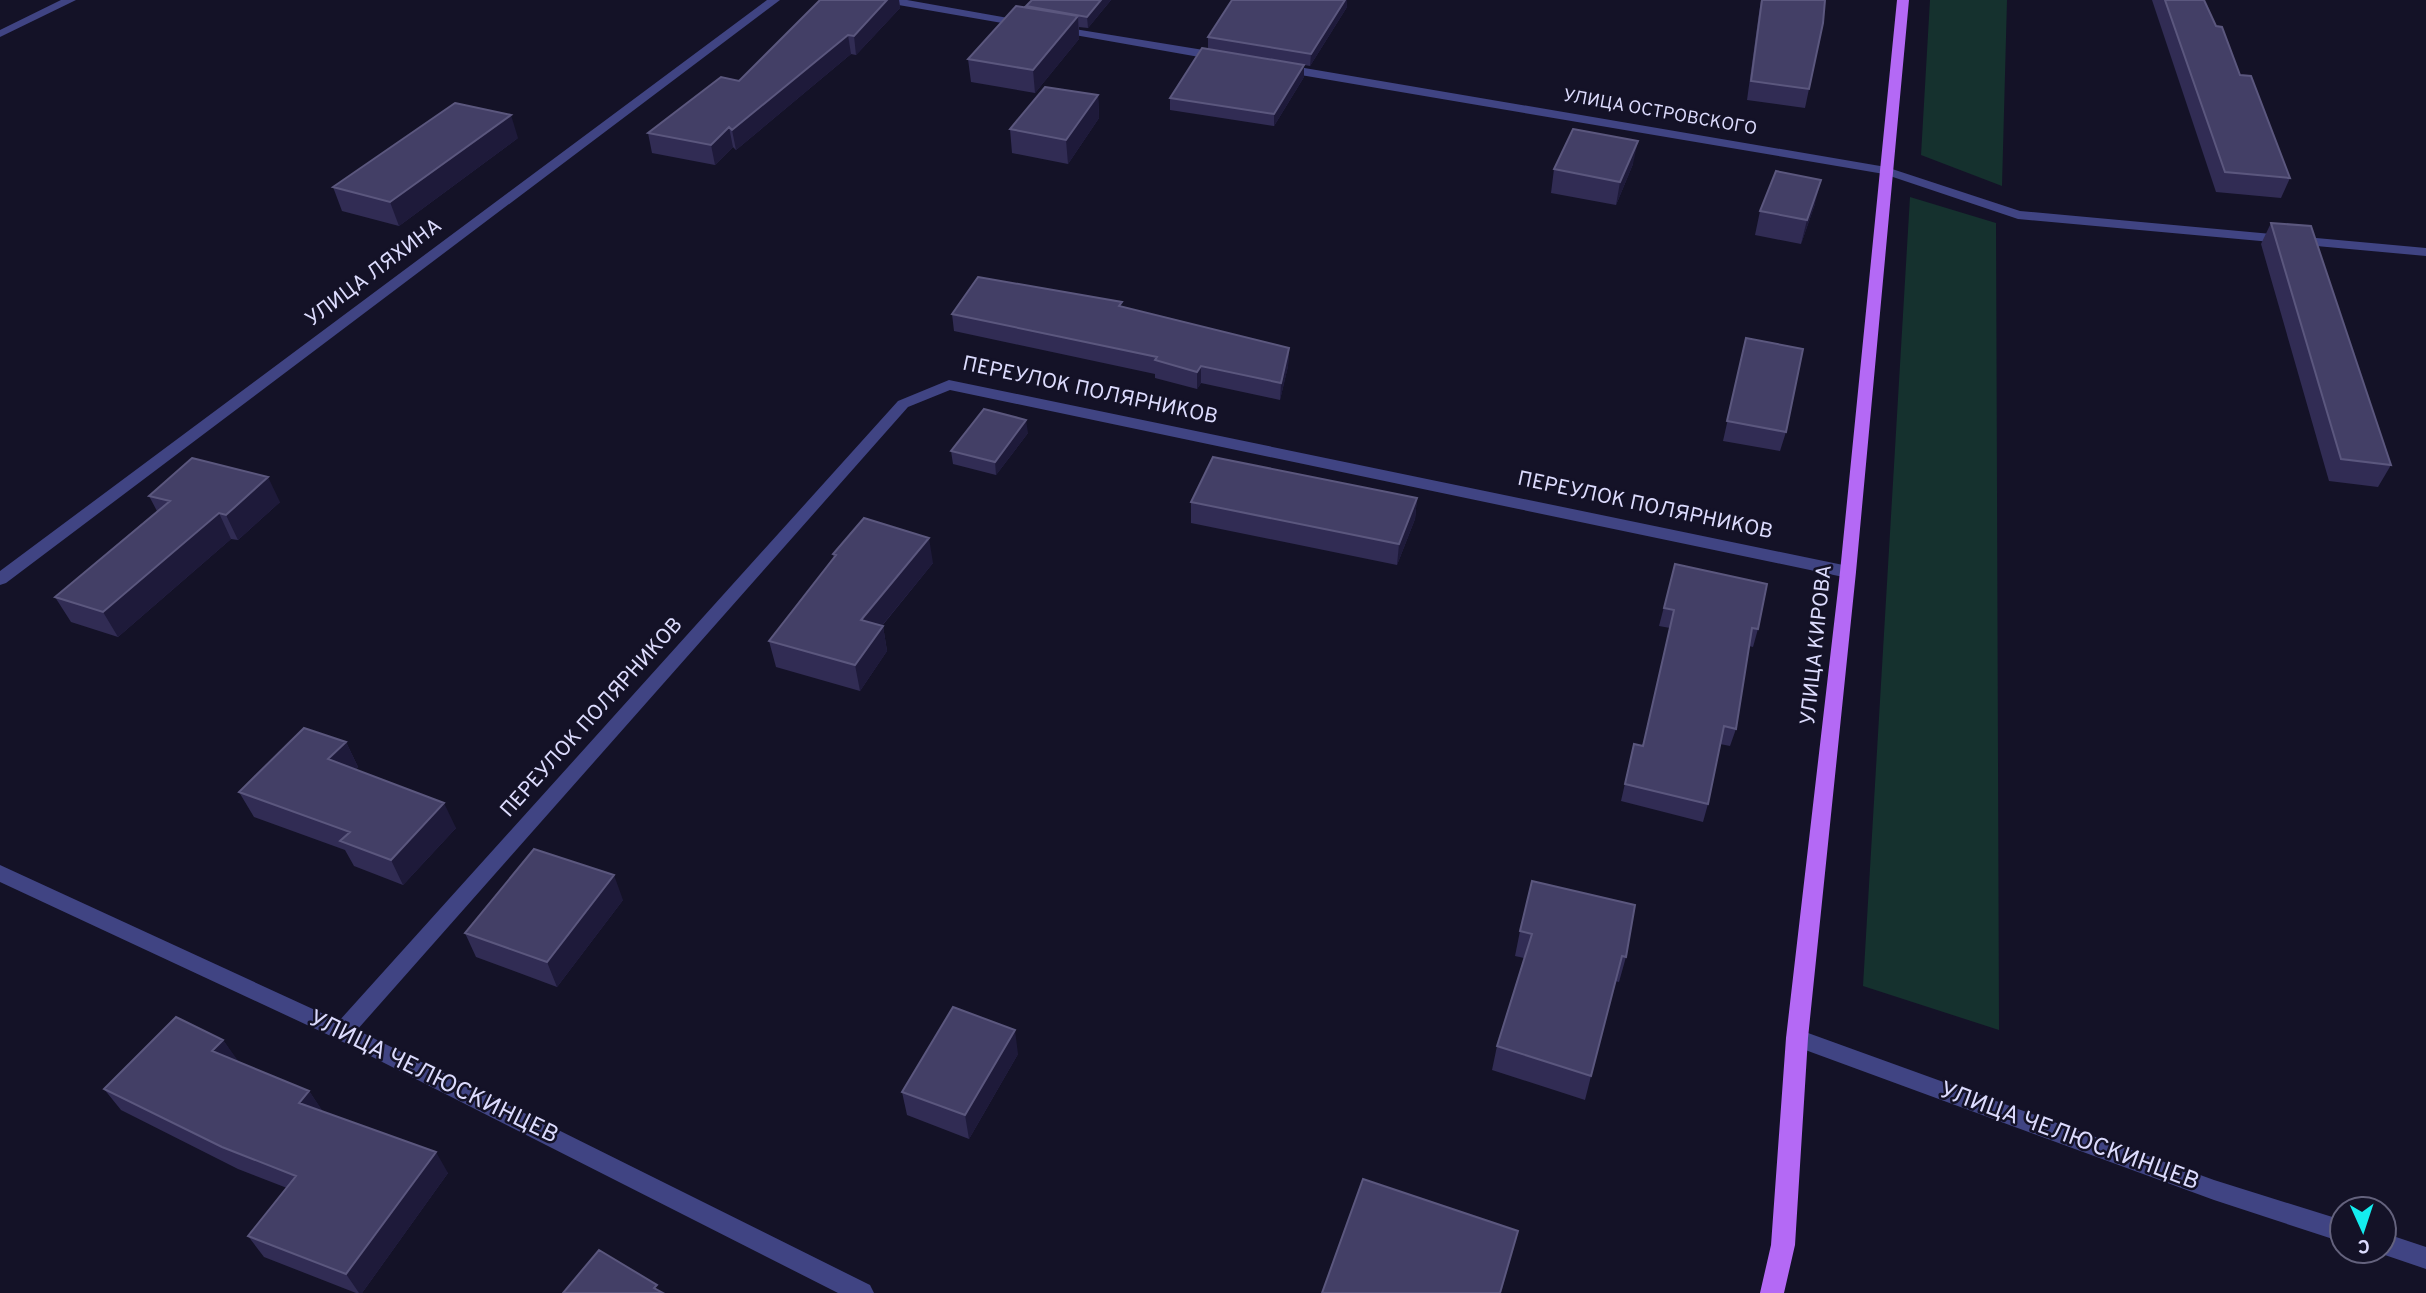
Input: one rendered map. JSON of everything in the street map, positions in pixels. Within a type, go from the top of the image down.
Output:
[{"type":"main road","name":"УЛИЦА КИРОВА","points":[[1772,1293],[1783,1245],[1797,1038],[1848,572],[1903,0]]},
{"type":"street","points":[[0,34],[70,0]]},
{"type":"street","name":"УЛИЦА ЛЯХИНА","points":[[0,579],[774,0]]},
{"type":"street","points":[[887,0],[1230,59]]},
{"type":"street","name":"УЛИЦА ОСТРОВСКОГО","points":[[1272,66],[1886,172],[2018,215],[2426,252]]},
{"type":"street","name":"ПЕРЕУЛОК ПОЛЯРНИКОВ","points":[[342,1032],[903,404],[949,385],[1848,572]]},
{"type":"street","name":"УЛИЦА ЧЕЛЮСКИНЦЕВ","points":[[0,873],[342,1032],[862,1293]]},
{"type":"street","name":"УЛИЦА ЧЕЛЮСКИНЦЕВ","points":[[1797,1038],[2214,1190],[2328,1227]]},
{"type":"street","points":[[2398,1249],[2426,1258]]},
{"type":"green space","points":[[1930,0],[2007,0],[2002,186],[1921,155]]},
{"type":"green space","points":[[1910,197],[1996,223],[1999,1030],[1863,986]]},
{"type":"building","points":[[820,0],[887,0],[854,36],[848,35],[732,130],[729,127],[711,145],[648,133],[721,77],[739,81]]},
{"type":"building","points":[[1032,0],[1101,0],[1087,17],[1026,6]]},
{"type":"building","points":[[1232,0],[1345,0],[1311,54],[1208,37]]},
{"type":"building","points":[[1762,0],[1825,0],[1823,23],[1809,89],[1751,81]]},
{"type":"building","points":[[2165,0],[2204,0],[2216,26],[2222,27],[2240,75],[2251,76],[2290,178],[2225,172]]},
{"type":"building","points":[[1016,6],[1078,16],[1033,70],[968,59]]},
{"type":"building","points":[[1202,48],[1304,65],[1274,114],[1170,98]]},
{"type":"building","points":[[1045,87],[1098,95],[1066,140],[1010,129]]},
{"type":"building","points":[[455,103],[511,115],[390,202],[333,187]]},
{"type":"building","points":[[1573,129],[1638,141],[1620,182],[1554,169]]},
{"type":"building","points":[[1776,171],[1821,180],[1807,220],[1760,211]]},
{"type":"building","points":[[2271,223],[2311,226],[2391,465],[2341,459]]},
{"type":"building","points":[[978,277],[1122,302],[1119,306],[1289,348],[1281,383],[1201,366],[1197,372],[1155,360],[1157,357],[952,314]]},
{"type":"building","points":[[1746,338],[1803,349],[1786,432],[1727,421]]},
{"type":"building","points":[[984,409],[1026,420],[995,462],[951,451]]},
{"type":"building","points":[[1213,457],[1417,498],[1399,544],[1191,502]]},
{"type":"building","points":[[192,458],[268,477],[226,515],[219,513],[103,612],[55,597],[170,501],[149,496]]},
{"type":"building","points":[[864,518],[929,538],[861,620],[883,626],[855,665],[769,641],[836,555],[833,554]]},
{"type":"building","points":[[1675,564],[1767,584],[1758,629],[1752,628],[1736,729],[1724,726],[1708,804],[1625,784],[1634,744],[1643,746],[1674,610],[1664,608]]},
{"type":"building","points":[[304,728],[346,742],[328,759],[444,803],[391,860],[340,841],[350,832],[239,792]]},
{"type":"building","points":[[534,849],[614,875],[547,962],[465,933]]},
{"type":"building","points":[[1532,881],[1635,905],[1626,957],[1622,956],[1591,1076],[1497,1046],[1532,934],[1520,931]]},
{"type":"building","points":[[953,1007],[1015,1030],[965,1115],[902,1092]]},
{"type":"building","points":[[176,1017],[223,1040],[212,1051],[309,1091],[299,1103],[436,1152],[346,1274],[248,1236],[296,1176],[222,1147],[104,1089]]},
{"type":"building","points":[[1363,1179],[1518,1231],[1500,1293],[1322,1293]]},
{"type":"building","points":[[599,1250],[657,1285],[654,1288],[663,1293],[563,1293]]}]
